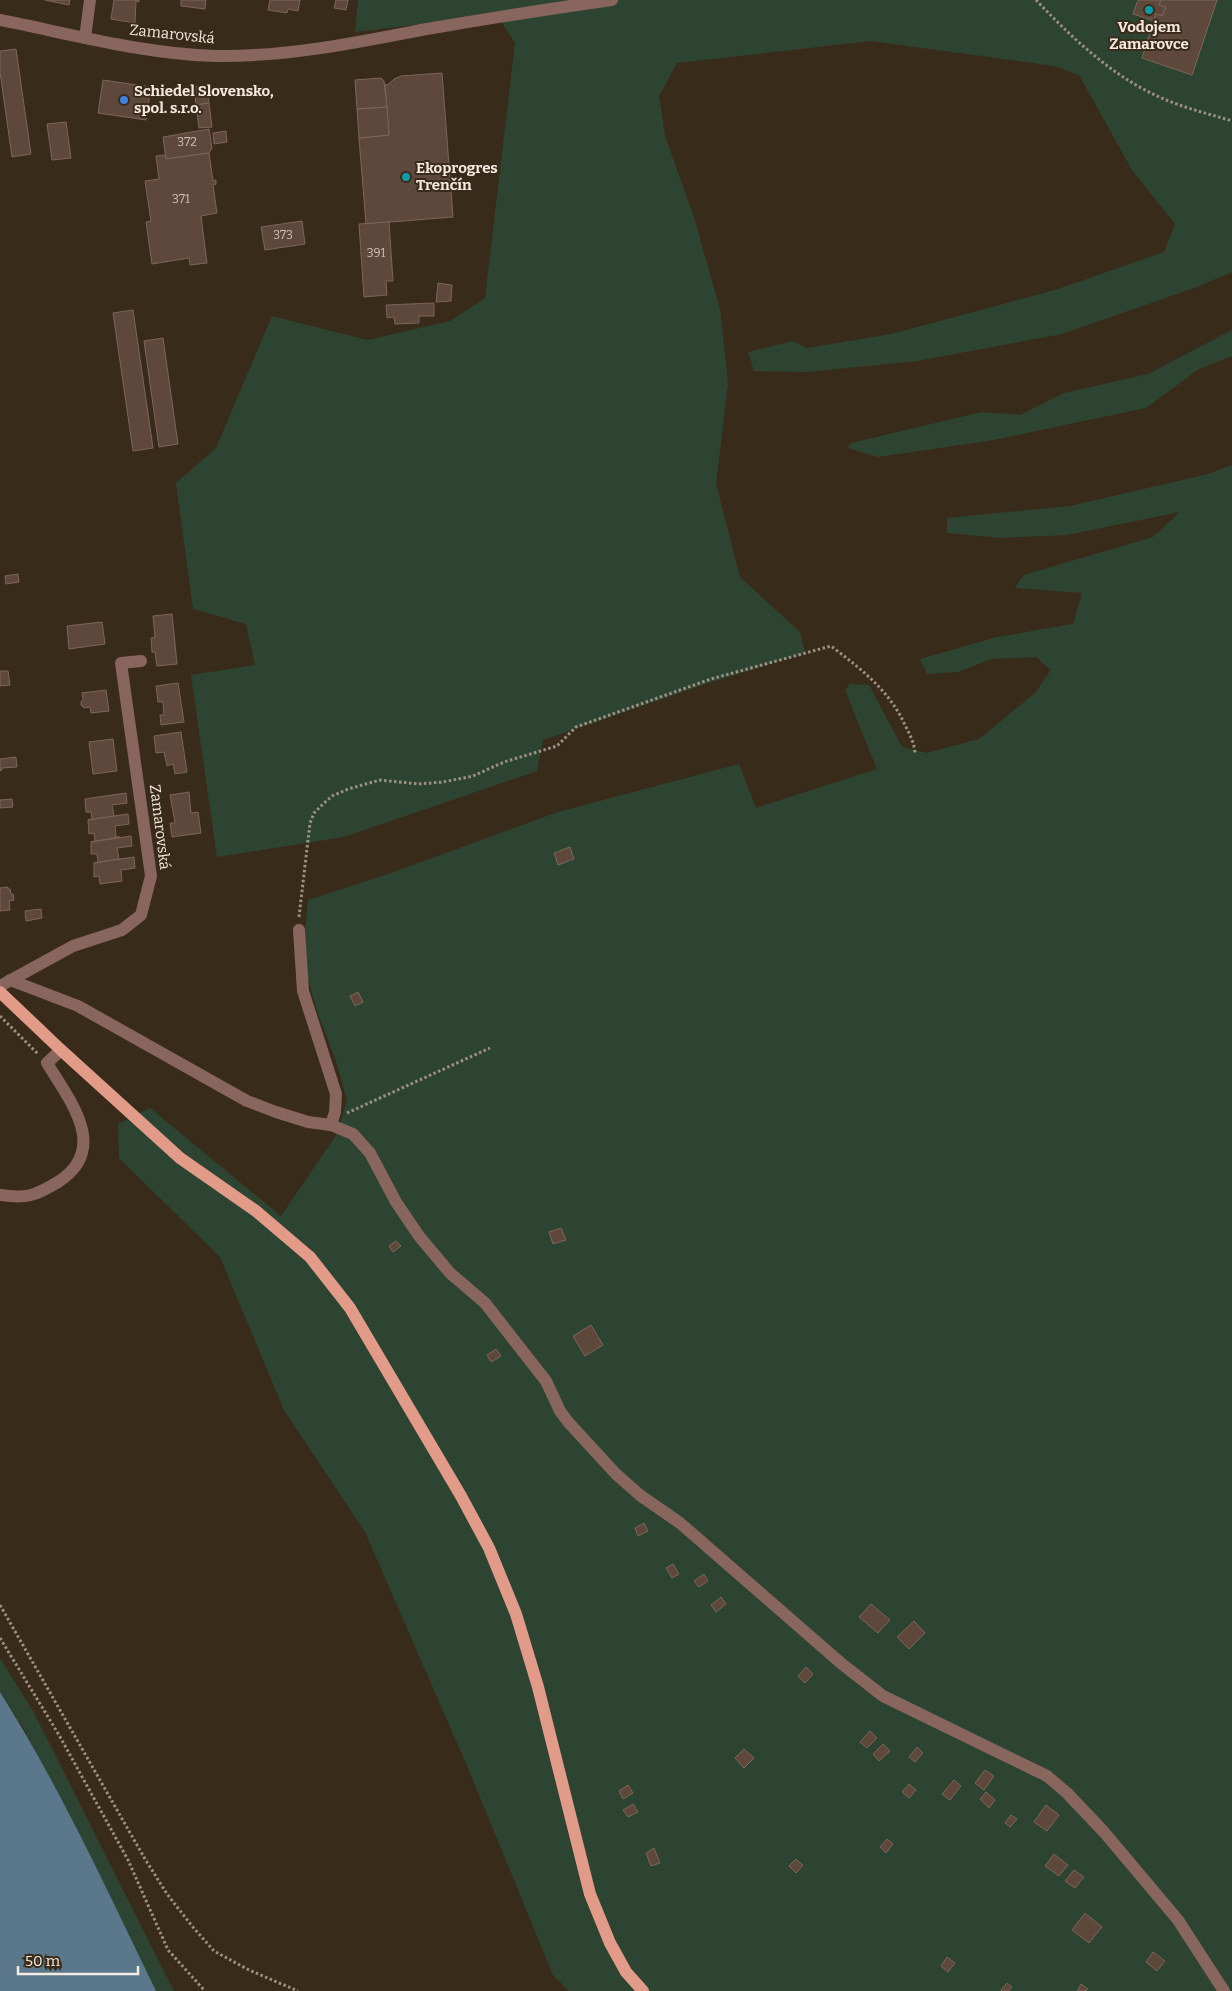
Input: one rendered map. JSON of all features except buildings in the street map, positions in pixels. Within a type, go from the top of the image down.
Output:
[{"type":"main road","points":[[0,992],[180,1158],[256,1212],[310,1257],[350,1308],[462,1496],[489,1548],[516,1614],[538,1687],[590,1894],[610,1943],[626,1972],[643,1991]]},
{"type":"street","points":[[85,38],[90,0]]},
{"type":"street","name":"Zamarovská","points":[[0,20],[85,38],[166,52],[216,56],[268,55],[612,0]]},
{"type":"street","name":"Zamarovská","points":[[5,983],[73,946],[122,930],[141,915],[151,876],[121,664],[141,661]]},
{"type":"street","points":[[299,930],[304,996],[336,1094],[335,1112],[331,1125]]},
{"type":"street","points":[[5,983],[78,1006],[247,1101],[300,1119],[331,1125],[353,1134],[370,1153],[396,1202],[418,1236],[450,1273],[485,1304],[546,1381],[560,1412],[616,1474],[642,1496],[680,1523],[842,1664],[884,1696],[1047,1776],[1093,1820],[1178,1920],[1224,1991]]},
{"type":"street","points":[[0,1195],[26,1197],[68,1176],[79,1162],[84,1148],[83,1130],[75,1110],[47,1063],[61,1050]]},
{"type":"path","points":[[1036,0],[1114,71],[1135,84],[1176,104],[1232,121]]},
{"type":"path","points":[[299,930],[302,886],[310,823],[314,813],[332,796],[348,789],[380,780],[418,784],[443,782],[473,776],[504,762],[557,746],[576,727],[711,679],[831,646],[873,679],[890,698],[915,745],[915,755]]},
{"type":"path","points":[[0,1016],[32,1048]]},
{"type":"path","points":[[331,1125],[342,1115],[490,1048]]},
{"type":"path","points":[[0,1605],[145,1859],[192,1926],[214,1951],[249,1970],[298,1991]]},
{"type":"path","points":[[0,1638],[59,1734],[128,1860],[168,1950],[205,1991]]},
{"type":"green space","points":[[358,0],[1232,0],[1232,272],[1194,288],[1062,334],[917,361],[807,372],[754,371],[748,352],[793,341],[806,348],[891,334],[1055,290],[1164,252],[1175,224],[1132,170],[1079,75],[1054,66],[871,41],[677,63],[659,96],[665,136],[693,214],[720,309],[728,383],[716,484],[740,577],[800,632],[805,653],[703,685],[543,740],[537,771],[344,837],[217,857],[191,675],[255,665],[246,624],[193,609],[176,483],[216,448],[272,316],[368,340],[450,321],[485,298],[515,43],[497,15],[355,32]]},
{"type":"green space","points":[[1232,330],[1232,356],[1199,369],[1146,408],[994,440],[878,457],[848,448],[851,443],[982,412],[1020,415],[1064,393],[1148,374]]},
{"type":"green space","points":[[1232,465],[1232,1991],[569,1991],[553,1975],[468,1768],[365,1532],[284,1410],[220,1257],[119,1158],[118,1124],[150,1108],[281,1216],[337,1134],[347,1100],[305,969],[304,943],[308,900],[394,872],[558,812],[739,764],[756,808],[877,769],[845,690],[850,684],[869,685],[902,747],[927,753],[979,739],[1035,693],[1051,670],[1036,657],[991,659],[958,672],[927,674],[920,659],[997,637],[1073,624],[1082,593],[1015,588],[1024,575],[1153,537],[1180,512],[1067,535],[1002,538],[947,533],[947,518],[1070,506],[1208,474]]},
{"type":"green space","points":[[0,1658],[34,1713],[174,1991],[156,1991],[25,1731],[0,1692]]},
{"type":"water","points":[[0,1692],[63,1802],[156,1991],[0,1991]]},
{"type":"place","name":"Vodojem Zamarovce","points":[[1149,10]]},
{"type":"place","name":"Schiedel Slovensko, spol. s.r.o.","points":[[124,100]]},
{"type":"place","name":"Ekoprogres Trenčín","points":[[406,177]]}]
